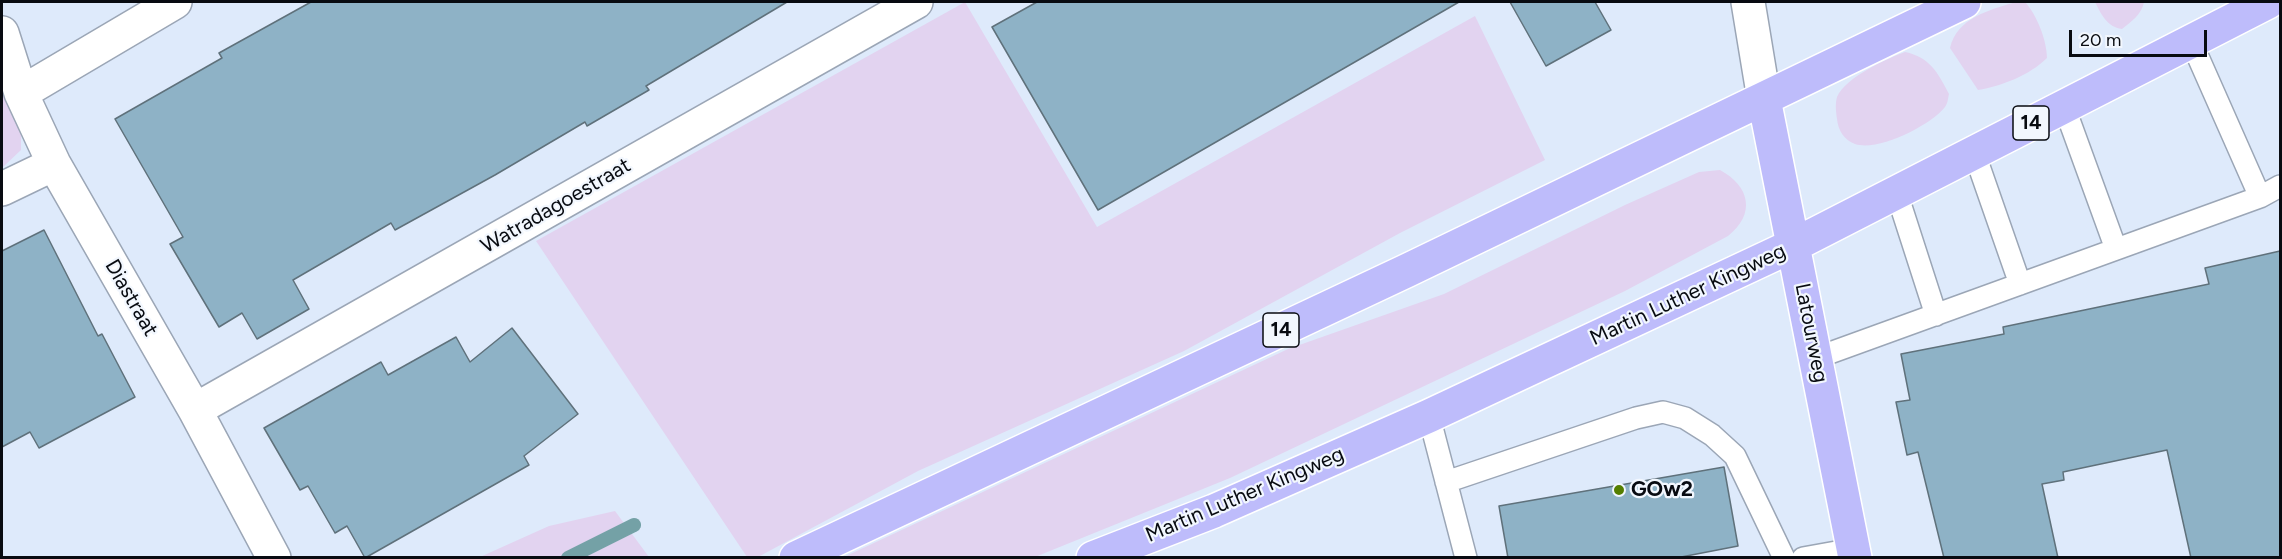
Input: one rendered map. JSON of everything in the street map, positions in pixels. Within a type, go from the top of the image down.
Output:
[{"type":"main road","name":"14","points":[[796,558],[1964,2]]},
{"type":"main road","name":"Martin Luther Kingweg","points":[[1093,558],[1214,511],[1429,416],[1794,246],[2268,2]]},
{"type":"main road","name":"Latourweg","points":[[1764,99],[1854,553]]},
{"type":"street","points":[[21,93],[175,2]]},
{"type":"street","name":"Watradagoestraat","points":[[195,410],[916,2]]},
{"type":"street","name":"Latourweg","points":[[1748,2],[1764,99]]},
{"type":"street","name":"Diastraat","points":[[2,33],[21,93],[54,164],[195,410],[274,558]]},
{"type":"street","points":[[2,189],[54,164]]},
{"type":"lane","points":[[2191,41],[2260,197]]},
{"type":"lane","points":[[2064,106],[2116,249]]},
{"type":"lane","points":[[1974,152],[2020,284]]},
{"type":"lane","points":[[1816,358],[2260,197],[2280,186]]},
{"type":"lane","points":[[1897,194],[1936,315]]},
{"type":"lane","points":[[1446,482],[1663,412],[1685,418],[1712,435],[1735,456],[1784,558]]},
{"type":"lane","points":[[1429,416],[1466,558]]},
{"type":"lane","points":[[1803,558],[1854,553]]},
{"type":"shaded area","points":[[965,2],[1097,227],[1475,16],[1545,160],[1400,233],[1184,351],[918,471],[758,557],[747,557],[536,241]]},
{"type":"shaded area","points":[[2016,2],[2025,2],[2034,14],[2043,36],[2047,58],[2032,70],[2015,79],[1978,90],[1950,48],[1954,38],[1967,22],[1985,12]]},
{"type":"shaded area","points":[[2095,2],[2144,2],[2139,14],[2122,29],[2108,23]]},
{"type":"shaded area","points":[[1905,52],[1921,58],[1937,73],[1949,94],[1946,105],[1928,122],[1890,141],[1865,145],[1851,142],[1842,134],[1839,127],[1837,97],[1857,76]]},
{"type":"shaded area","points":[[2,84],[21,135],[21,150],[2,168]]},
{"type":"shaded area","points":[[1720,170],[1738,184],[1746,201],[1743,219],[1728,236],[1625,291],[1230,478],[1035,557],[844,557],[1288,349],[1444,294],[1625,205],[1699,172]]},
{"type":"shaded area","points":[[615,511],[649,557],[480,557],[549,526]]},
{"type":"building","points":[[311,2],[787,2],[646,86],[649,90],[587,126],[585,122],[395,230],[391,223],[293,280],[309,309],[257,339],[242,313],[219,327],[170,244],[183,237],[115,119],[222,58],[219,53]]},
{"type":"building","points":[[1037,2],[1459,2],[1098,210],[992,27]]},
{"type":"building","points":[[1510,2],[1595,2],[1611,30],[1546,66]]},
{"type":"building","points":[[44,230],[98,336],[102,334],[135,397],[39,448],[30,432],[2,447],[2,251]]},
{"type":"building","points":[[2280,251],[2280,558],[2191,558],[2167,450],[2063,472],[2064,480],[2042,484],[2058,558],[1944,558],[1918,452],[1907,455],[1896,402],[1910,400],[1901,354],[2004,334],[2003,327],[2209,284],[2205,268]]},
{"type":"building","points":[[512,328],[578,414],[524,456],[529,465],[365,558],[347,526],[335,533],[308,486],[300,490],[264,428],[381,362],[388,375],[456,337],[470,362]]},
{"type":"building","points":[[1724,467],[1738,546],[1676,558],[1508,558],[1499,506]]},
{"type":"waterway","points":[[568,558],[634,525]]},
{"type":"place","name":"GOw2","points":[[1619,490]]}]
